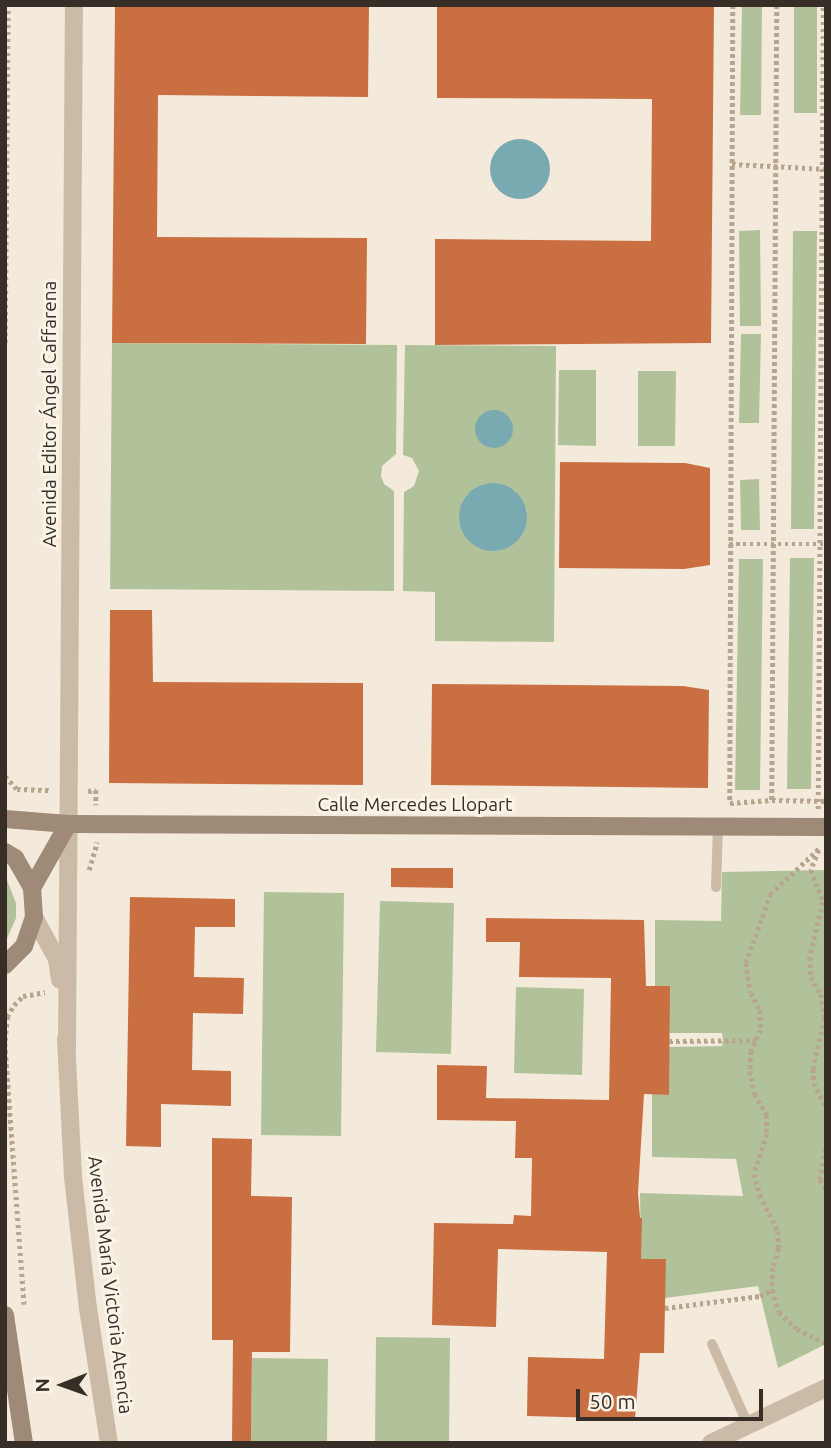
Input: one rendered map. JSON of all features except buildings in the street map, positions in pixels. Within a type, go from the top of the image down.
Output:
[{"type":"street","name":"Avenida Editor Ángel Caffarena","points":[[68,824],[74,5]]},
{"type":"street","name":"Calle Mercedes Llopart","points":[[5,818],[68,824],[822,827]]},
{"type":"street","points":[[32,888],[68,824]]},
{"type":"street","name":"Avenida María Victoria Atencia","points":[[68,824],[67,1049],[73,1177],[88,1308],[109,1443]]},
{"type":"street","points":[[5,852],[15,858],[32,888],[34,917],[24,946],[5,965]]},
{"type":"street","name":"Avenida María Victoria Atencia","points":[[34,917],[57,959],[67,1049]]},
{"type":"street","points":[[5,1315],[24,1443]]},
{"type":"street","points":[[711,1443],[826,1388]]},
{"type":"lane","points":[[716,887],[718,827]]},
{"type":"lane","points":[[712,1344],[748,1425]]},
{"type":"path","points":[[5,343],[8,5]]},
{"type":"path","points":[[733,5],[730,803],[772,800],[826,801]]},
{"type":"path","points":[[772,800],[777,5]]},
{"type":"path","points":[[824,5],[823,545],[818,801],[822,827],[819,849],[811,870],[823,902],[810,957],[811,977],[821,994],[825,1017],[813,1069],[814,1083],[826,1108]]},
{"type":"path","points":[[732,164],[824,168]]},
{"type":"path","points":[[729,544],[823,545]]},
{"type":"path","points":[[826,849],[819,849],[771,894],[746,963],[751,993],[760,1010],[761,1030],[750,1071],[755,1094],[766,1115],[767,1134],[754,1174],[760,1195],[778,1231],[779,1249],[773,1268],[772,1290],[779,1312],[797,1329],[826,1343]]},
{"type":"path","points":[[669,1041],[756,1041]]},
{"type":"path","points":[[5,1043],[25,1315]]},
{"type":"path","points":[[826,1149],[820,1180],[826,1189]]},
{"type":"path","points":[[665,1308],[760,1296],[772,1290]]},
{"type":"green space","points":[[742,5],[762,5],[761,115],[740,115]]},
{"type":"green space","points":[[794,5],[817,5],[817,113],[794,113]]},
{"type":"green space","points":[[760,230],[761,326],[740,326],[739,231]]},
{"type":"green space","points":[[793,231],[817,231],[814,529],[791,529]]},
{"type":"green space","points":[[741,334],[761,334],[759,423],[739,423]]},
{"type":"green space","points":[[112,343],[397,345],[396,454],[382,466],[381,476],[384,484],[394,491],[394,591],[110,589]]},
{"type":"green space","points":[[405,345],[556,346],[554,642],[435,641],[435,592],[403,591],[404,492],[414,486],[419,471],[412,458],[403,455]],"holes":[[[513,428],[510,439],[484,445],[477,436]],[[485,484],[514,490],[527,511],[521,536],[510,546],[498,551],[475,545],[459,519],[474,489]]]},
{"type":"green space","points":[[559,370],[596,370],[596,446],[558,445]]},
{"type":"green space","points":[[638,371],[676,371],[675,446],[638,446]]},
{"type":"green space","points":[[759,479],[760,530],[741,530],[740,480]]},
{"type":"green space","points":[[790,558],[814,558],[811,789],[787,789]]},
{"type":"green space","points":[[739,559],[763,559],[760,790],[735,790]]},
{"type":"green space","points":[[826,870],[826,1344],[778,1368],[758,1286],[665,1298],[665,1259],[641,1259],[640,1193],[743,1196],[736,1159],[652,1157],[652,1094],[668,1095],[669,1047],[722,1046],[723,1040],[722,1033],[670,1033],[655,986],[655,920],[721,921],[722,872]]},
{"type":"green space","points":[[5,875],[16,903],[16,918],[5,943]]},
{"type":"green space","points":[[264,892],[344,893],[341,1136],[261,1135]]},
{"type":"green space","points":[[380,901],[454,903],[451,1054],[376,1052]]},
{"type":"green space","points":[[516,987],[584,989],[582,1075],[514,1073]]},
{"type":"green space","points":[[376,1337],[450,1338],[449,1443],[375,1443]]},
{"type":"green space","points":[[252,1358],[328,1359],[327,1443],[251,1443]]},
{"type":"water","points":[[514,139],[526,139],[545,152],[550,169],[548,181],[537,194],[526,199],[514,199],[495,186],[490,175],[490,163],[503,144]]},
{"type":"water","points":[[494,410],[507,416],[513,429],[507,442],[494,448],[481,442],[475,429],[481,416]]},
{"type":"water","points":[[493,483],[506,486],[517,493],[524,504],[527,517],[524,530],[517,541],[506,548],[493,551],[480,548],[469,541],[462,530],[459,517],[462,504],[469,493],[480,486]]}]
